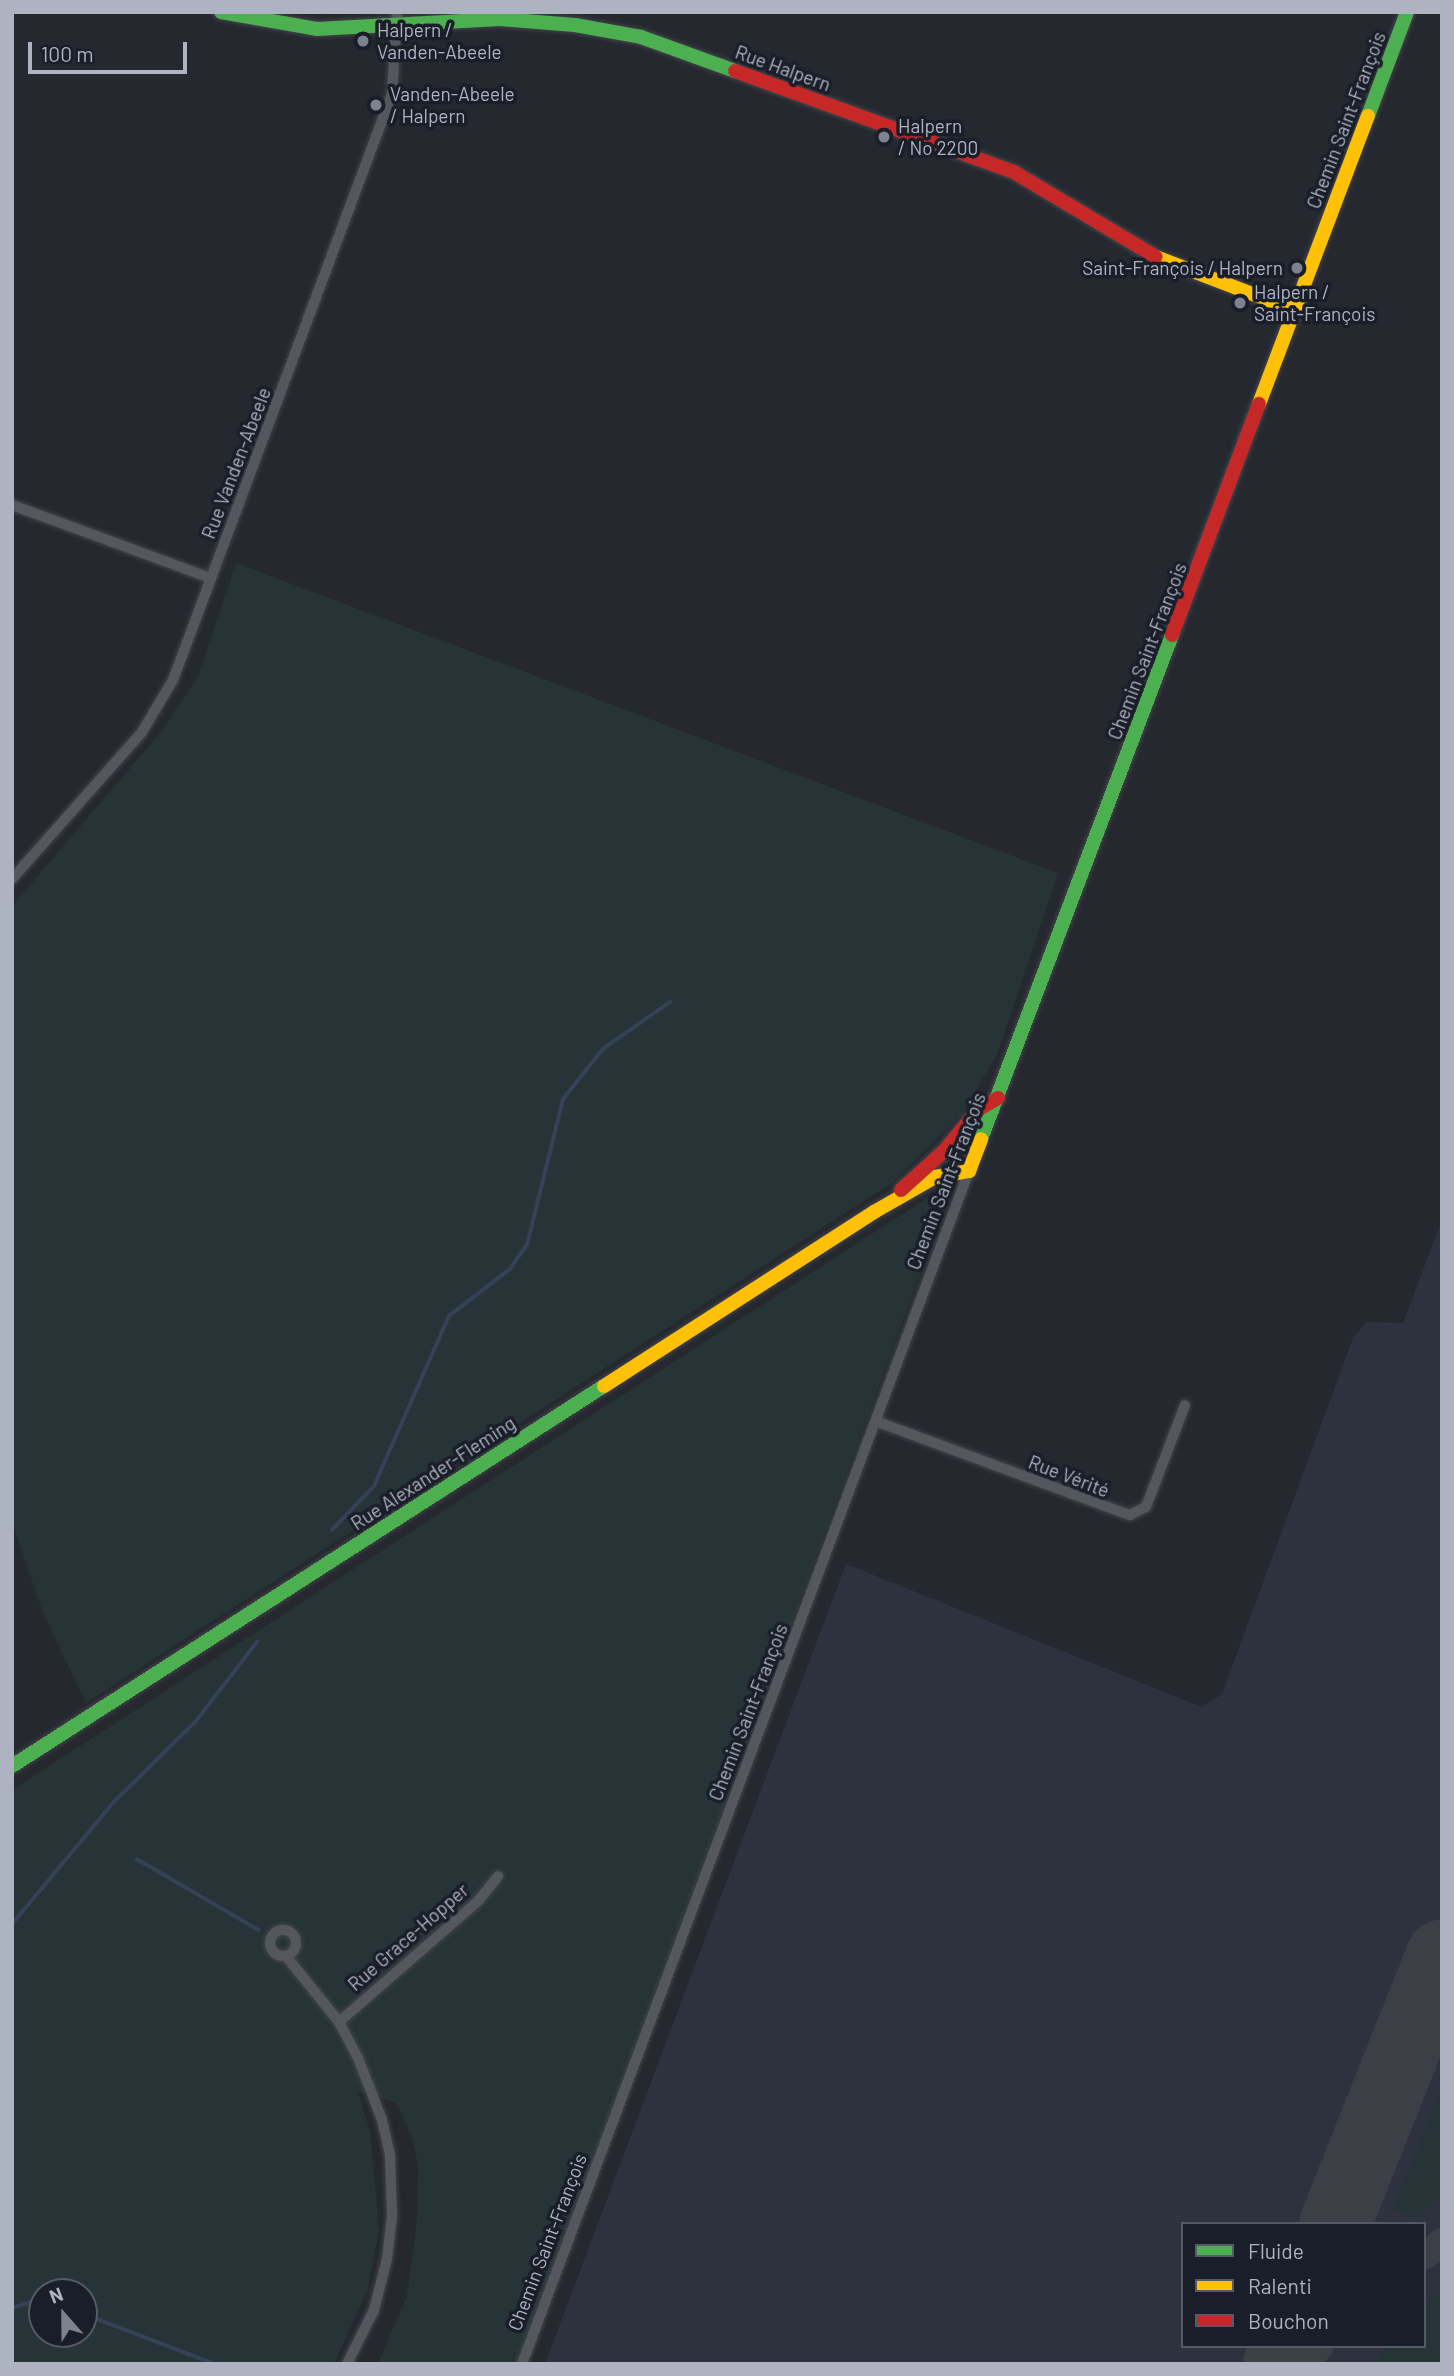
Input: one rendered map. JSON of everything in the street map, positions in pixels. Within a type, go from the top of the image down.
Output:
[{"type":"street","name":"Rue Halpern","points":[[221,12],[281,26],[397,19],[500,19],[575,25],[641,37],[1014,172],[1059,195],[1168,265],[1294,310]]},
{"type":"street","name":"Chemin Saint-François","points":[[522,2364],[1407,12]]},
{"type":"street","name":"Rue Vanden-Abeele","points":[[12,879],[148,723],[173,680],[392,94],[397,19]]},
{"type":"street","points":[[12,505],[210,578]]},
{"type":"street","name":"Rue Alexander-Fleming","points":[[874,1212],[944,1151],[979,1109],[998,1098]]},
{"type":"street","name":"Rue Alexander-Fleming","points":[[12,1766],[874,1212],[935,1177],[969,1171]]},
{"type":"street","name":"Rue Vérité","points":[[878,1422],[1130,1515],[1146,1507],[1185,1405]]},
{"type":"street","name":"Rue Grace-Hopper","points":[[339,2022],[478,1900],[498,1876]]},
{"type":"street","points":[[286,1956],[339,2022],[372,2087],[393,2179],[392,2216],[381,2286],[347,2364]]},
{"type":"shaded area","points":[[236,563],[1058,873],[997,1055],[960,1116],[892,1183],[86,1703],[43,1613],[12,1521],[12,906],[161,732],[198,677]]},
{"type":"shaded area","points":[[941,1181],[949,1188],[948,1198],[518,2364],[378,2364],[407,2296],[417,2221],[418,2166],[413,2139],[396,2103],[358,2092],[370,2131],[379,2230],[367,2291],[334,2364],[12,2364],[12,1790],[935,1193]]},
{"type":"shaded area","points":[[1442,1220],[1442,2364],[545,2364],[846,1564],[1202,1707],[1222,1694],[1353,1338],[1367,1322],[1403,1323]]},
{"type":"shaded area","points":[[1442,2088],[1442,2196],[1415,2217],[1393,2210]]},
{"type":"shaded area","points":[[1442,2292],[1442,2364],[1375,2364],[1387,2348],[1426,2348],[1426,2305]]},
{"type":"waterway","points":[[332,1530],[374,1486],[449,1316],[510,1269],[527,1245],[563,1099],[603,1049],[670,1002]]},
{"type":"waterway","points":[[12,1924],[114,1802],[196,1721],[257,1642]]},
{"type":"waterway","points":[[137,1859],[259,1930]]},
{"type":"waterway","points":[[12,2308],[28,2303]]},
{"type":"waterway","points":[[98,2319],[214,2364]]},
{"type":"taxiway","points":[[1338,2222],[1350,2187]]},
{"type":"taxiway","points":[[1426,2254],[1442,2242]]},
{"type":"taxiway","points":[[1305,2364],[1318,2348]]},
{"type":"runway","points":[[1336,2222],[1442,1955]]},
{"type":"runway","points":[[1279,2364],[1285,2348]]},
{"type":"traffic: fast","points":[[221,12],[317,29],[500,19],[575,25],[641,37],[735,71]]},
{"type":"traffic: fast","points":[[1368,116],[1407,12]]},
{"type":"traffic: fast","points":[[981,1139],[1172,635]]},
{"type":"traffic: fast","points":[[12,1766],[604,1386]]},
{"type":"traffic: slow","points":[[1259,404],[1368,116]]},
{"type":"traffic: slow","points":[[1156,257],[1294,310]]},
{"type":"traffic: slow","points":[[604,1386],[874,1212],[935,1177],[969,1171],[981,1139]]},
{"type":"traffic: jam","points":[[735,71],[1014,172],[1156,257]]},
{"type":"traffic: jam","points":[[1172,635],[1259,404]]},
{"type":"traffic: jam","points":[[901,1190],[944,1151],[979,1109],[998,1098]]},
{"type":"place","name":"Halpern / Vanden-Abeele","points":[[363,41]]},
{"type":"place","name":"Vanden-Abeele / Halpern","points":[[376,105]]},
{"type":"place","name":"Halpern / No 2200","points":[[884,137]]},
{"type":"place","name":"Saint-François / Halpern","points":[[1297,268]]},
{"type":"place","name":"Halpern / Saint-François","points":[[1240,303]]}]
